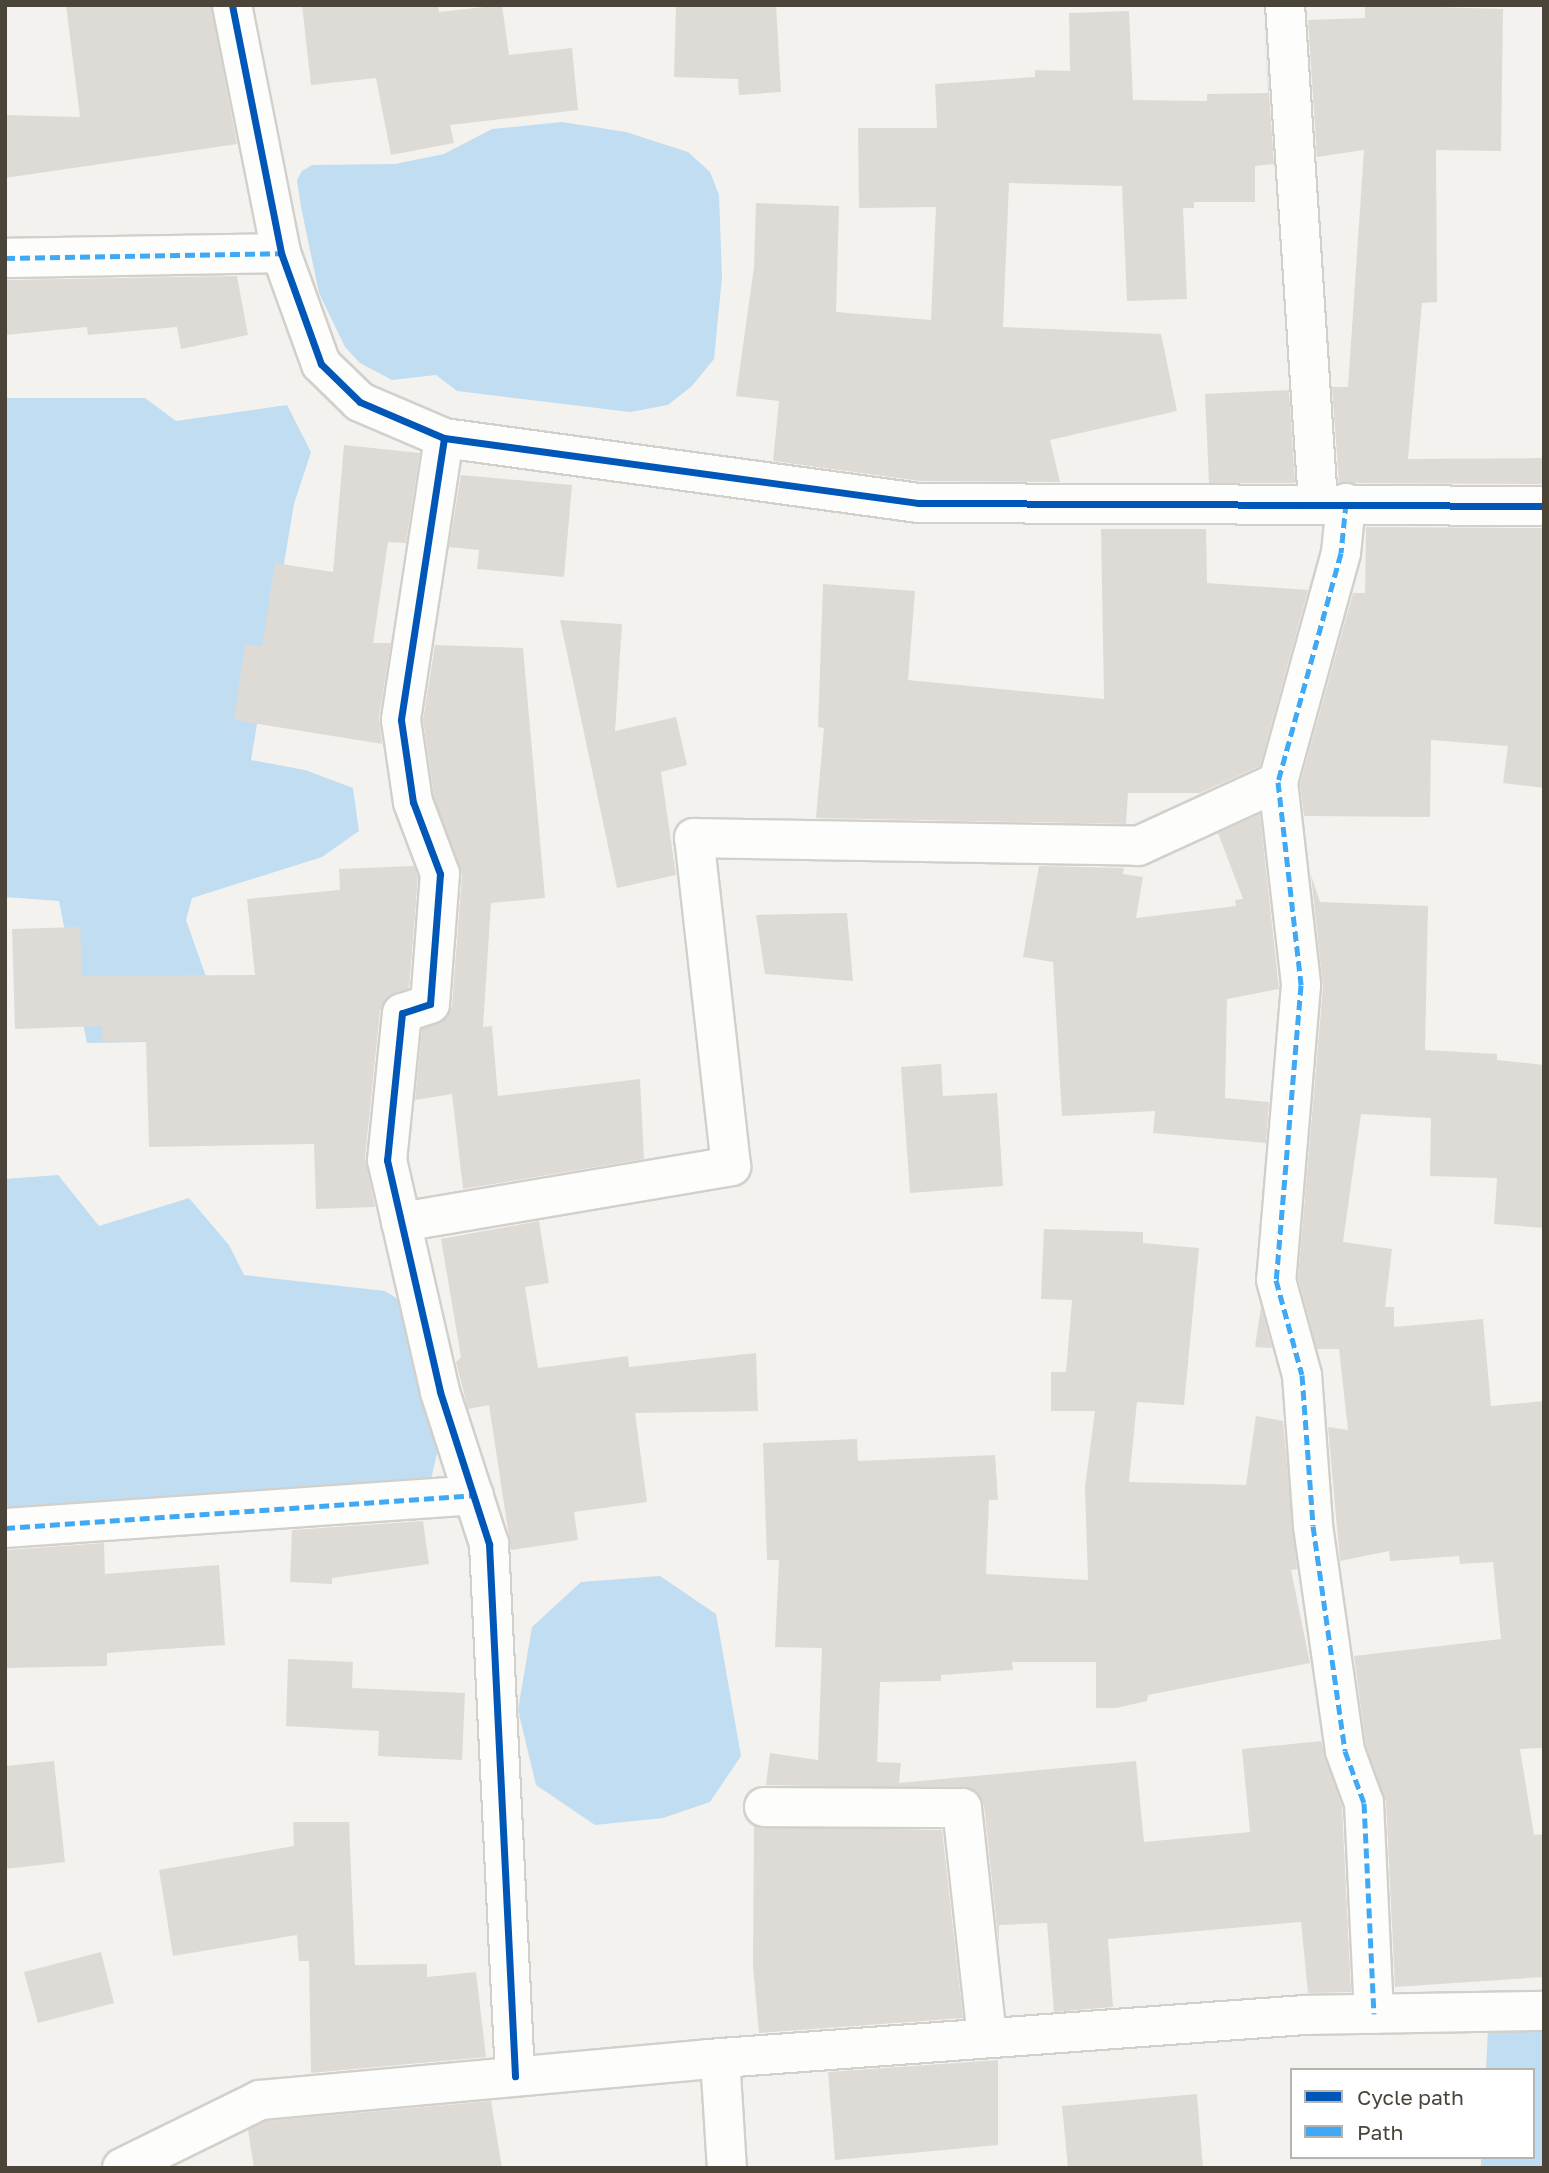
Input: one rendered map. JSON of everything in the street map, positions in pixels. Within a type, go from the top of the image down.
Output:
[{"type":"street","points":[[232,5],[281,253],[321,363],[360,402],[444,438],[918,503],[1228,506],[1332,502],[1544,506]]},
{"type":"street","points":[[1285,5],[1332,502],[1341,553],[1278,782],[1301,985],[1276,1280],[1302,1375],[1313,1526],[1345,1751],[1364,1803],[1374,2014]]},
{"type":"street","points":[[5,258],[281,253]]},
{"type":"street","points":[[444,438],[401,720],[413,802],[440,874],[430,1004],[402,1013],[387,1160],[440,1392],[489,1544],[515,2076]]},
{"type":"street","points":[[401,1222],[731,1166],[694,838],[1138,846],[1278,782]]},
{"type":"street","points":[[5,1528],[474,1495]]},
{"type":"street","points":[[764,1807],[962,1808],[987,2038]]},
{"type":"street","points":[[122,2168],[260,2100],[720,2058],[987,2038],[1374,2014],[1544,2011]]},
{"type":"street","points":[[720,2058],[727,2168]]},
{"type":"water","points":[[562,122],[626,132],[688,152],[710,172],[719,195],[722,277],[714,359],[692,386],[668,405],[630,412],[457,391],[436,375],[392,380],[360,363],[345,347],[319,293],[297,180],[302,171],[312,165],[395,164],[444,154],[492,129]]},
{"type":"water","points":[[5,398],[145,398],[176,421],[287,405],[311,452],[294,504],[251,760],[305,770],[353,788],[359,831],[322,857],[192,898],[186,920],[217,1008],[209,1041],[87,1043],[59,901],[5,897]]},
{"type":"water","points":[[58,1175],[99,1226],[189,1198],[229,1245],[244,1275],[385,1291],[401,1301],[438,1449],[430,1484],[5,1511],[5,1179]]},
{"type":"water","points":[[660,1576],[716,1614],[741,1756],[710,1802],[663,1818],[595,1825],[536,1785],[518,1710],[532,1627],[581,1582]]},
{"type":"water","points":[[1488,2030],[1544,2030],[1544,2168],[1481,2168],[1481,2159],[1535,2159],[1535,2068],[1486,2068]]},
{"type":"building","points":[[66,5],[211,5],[237,144],[5,178],[5,115],[80,117]]},
{"type":"building","points":[[302,5],[438,5],[439,12],[502,5],[509,55],[572,48],[578,110],[450,125],[454,143],[391,155],[376,78],[311,85]]},
{"type":"building","points":[[676,5],[776,5],[781,92],[739,95],[738,79],[674,77]]},
{"type":"building","points":[[1365,5],[1503,9],[1501,151],[1436,150],[1437,302],[1422,303],[1408,459],[1544,458],[1544,484],[1339,483],[1332,387],[1348,387],[1364,150],[1317,157],[1308,20],[1365,18]]},
{"type":"building","points":[[1129,11],[1133,100],[1207,101],[1207,94],[1268,93],[1264,22],[1274,164],[1255,166],[1255,202],[1194,202],[1194,208],[1183,208],[1187,299],[1127,301],[1122,186],[1009,183],[1003,327],[1161,334],[1177,411],[1050,440],[1060,482],[920,481],[773,461],[779,401],[736,396],[754,267],[756,203],[839,206],[836,312],[931,320],[936,207],[859,208],[858,128],[937,128],[935,84],[1035,77],[1035,70],[1070,71],[1069,13]]},
{"type":"building","points":[[237,276],[248,335],[181,349],[177,327],[88,335],[87,327],[5,335],[5,280]]},
{"type":"building","points":[[1289,390],[1295,483],[1209,483],[1205,394]]},
{"type":"building","points":[[344,445],[420,453],[406,543],[388,542],[373,643],[391,643],[379,717],[382,744],[234,720],[245,644],[262,647],[275,563],[333,572]]},
{"type":"building","points":[[461,475],[572,485],[564,577],[477,569],[479,550],[449,547]]},
{"type":"building","points":[[1366,527],[1544,528],[1544,788],[1503,783],[1508,746],[1431,740],[1430,817],[1304,816],[1300,784],[1353,593],[1365,593]]},
{"type":"building","points":[[1101,529],[1206,529],[1207,583],[1308,590],[1260,766],[1200,793],[1128,793],[1126,824],[816,818],[824,728],[818,727],[823,584],[915,591],[908,680],[1104,699]]},
{"type":"building","points":[[560,620],[622,624],[615,731],[676,717],[687,765],[661,772],[676,875],[617,888]]},
{"type":"building","points":[[435,645],[523,648],[545,898],[491,903],[483,1027],[492,1026],[498,1096],[640,1079],[644,1159],[463,1189],[452,1094],[415,1100],[422,1029],[447,1018],[452,1006],[462,876],[434,797],[423,720]]},
{"type":"building","points":[[1260,814],[1279,989],[1227,999],[1225,1098],[1269,1102],[1266,1143],[1153,1133],[1155,1111],[1062,1116],[1053,962],[1023,957],[1039,866],[1124,868],[1123,874],[1143,877],[1136,918],[1236,906],[1235,900],[1243,899],[1218,833]]},
{"type":"building","points":[[414,866],[418,877],[409,988],[386,999],[380,1011],[365,1158],[375,1207],[316,1209],[314,1144],[149,1147],[146,1041],[102,1041],[102,1026],[15,1029],[12,929],[80,927],[82,976],[255,975],[247,899],[340,890],[339,869]]},
{"type":"building","points":[[1311,875],[1320,902],[1428,906],[1425,1050],[1497,1054],[1497,1060],[1544,1065],[1544,1228],[1494,1224],[1497,1178],[1430,1176],[1431,1118],[1361,1114],[1343,1242],[1392,1249],[1385,1307],[1394,1307],[1394,1327],[1483,1319],[1491,1406],[1544,1401],[1544,1748],[1520,1749],[1534,1835],[1544,1834],[1544,1977],[1395,1987],[1386,1802],[1366,1746],[1354,1656],[1501,1639],[1493,1562],[1460,1564],[1459,1556],[1390,1561],[1389,1551],[1340,1561],[1328,1427],[1348,1430],[1339,1349],[1317,1349],[1298,1278],[1323,987]]},
{"type":"building","points":[[847,913],[853,981],[765,974],[756,915]]},
{"type":"building","points":[[941,1064],[943,1096],[997,1093],[1003,1186],[910,1193],[901,1067]]},
{"type":"building","points":[[539,1221],[549,1283],[525,1287],[538,1368],[628,1356],[629,1367],[756,1353],[758,1411],[635,1413],[647,1502],[574,1512],[578,1540],[511,1550],[489,1405],[468,1409],[456,1362],[461,1357],[441,1239]]},
{"type":"building","points":[[1044,1229],[1143,1232],[1143,1243],[1199,1248],[1184,1405],[1137,1402],[1129,1482],[1246,1485],[1256,1416],[1283,1421],[1297,1569],[1291,1570],[1310,1663],[1148,1695],[1147,1701],[1116,1708],[1096,1708],[1096,1662],[1012,1662],[1013,1670],[941,1675],[941,1681],[880,1682],[877,1762],[901,1763],[899,1783],[1136,1761],[1144,1842],[1250,1832],[1242,1749],[1321,1741],[1342,1807],[1351,1992],[1308,1993],[1301,1922],[1108,1939],[1113,2007],[1054,2012],[1047,1923],[999,1925],[999,1946],[984,1806],[973,1789],[766,1785],[770,1753],[818,1760],[822,1648],[775,1647],[779,1560],[767,1560],[763,1443],[857,1439],[858,1461],[995,1455],[998,1500],[989,1500],[986,1574],[1088,1580],[1085,1487],[1095,1411],[1051,1411],[1051,1372],[1066,1372],[1072,1300],[1041,1299]]},
{"type":"building","points":[[1261,1307],[1272,1348],[1255,1347]]},
{"type":"building","points":[[423,1521],[429,1564],[332,1578],[332,1584],[290,1582],[292,1530]]},
{"type":"building","points":[[104,1543],[105,1574],[219,1565],[225,1645],[107,1653],[107,1666],[5,1668],[5,1550]]},
{"type":"building","points":[[288,1659],[353,1662],[352,1688],[465,1693],[462,1760],[378,1756],[379,1731],[286,1726]]},
{"type":"building","points":[[54,1761],[65,1862],[5,1869],[5,1766]]},
{"type":"building","points":[[293,1822],[349,1822],[355,1965],[427,1964],[427,1977],[476,1972],[486,2057],[311,2073],[309,1961],[299,1961],[297,1935],[173,1956],[159,1870],[294,1846]]},
{"type":"building","points":[[754,1826],[942,1830],[963,2018],[759,2033],[753,1966]]},
{"type":"building","points":[[101,1952],[114,2003],[38,2023],[24,1972]]},
{"type":"building","points":[[998,2060],[998,2145],[835,2160],[828,2072]]},
{"type":"building","points":[[1197,2094],[1203,2168],[1068,2168],[1062,2106]]},
{"type":"building","points":[[491,2101],[502,2168],[254,2168],[248,2130],[266,2121]]},
{"type":"marked path","points":[[5,258],[281,253]]},
{"type":"marked path","points":[[1346,503],[1341,553],[1278,782],[1301,985],[1276,1280],[1302,1375],[1313,1526],[1345,1751],[1364,1803],[1374,2014]]},
{"type":"marked path","points":[[5,1528],[474,1495]]},
{"type":"cycle path","points":[[232,5],[281,253],[321,364],[360,402],[444,438],[918,503],[1544,506]]},
{"type":"cycle path","points":[[444,438],[401,720],[413,802],[440,874],[430,1004],[402,1013],[387,1160],[440,1392],[489,1544],[515,2076]]}]
